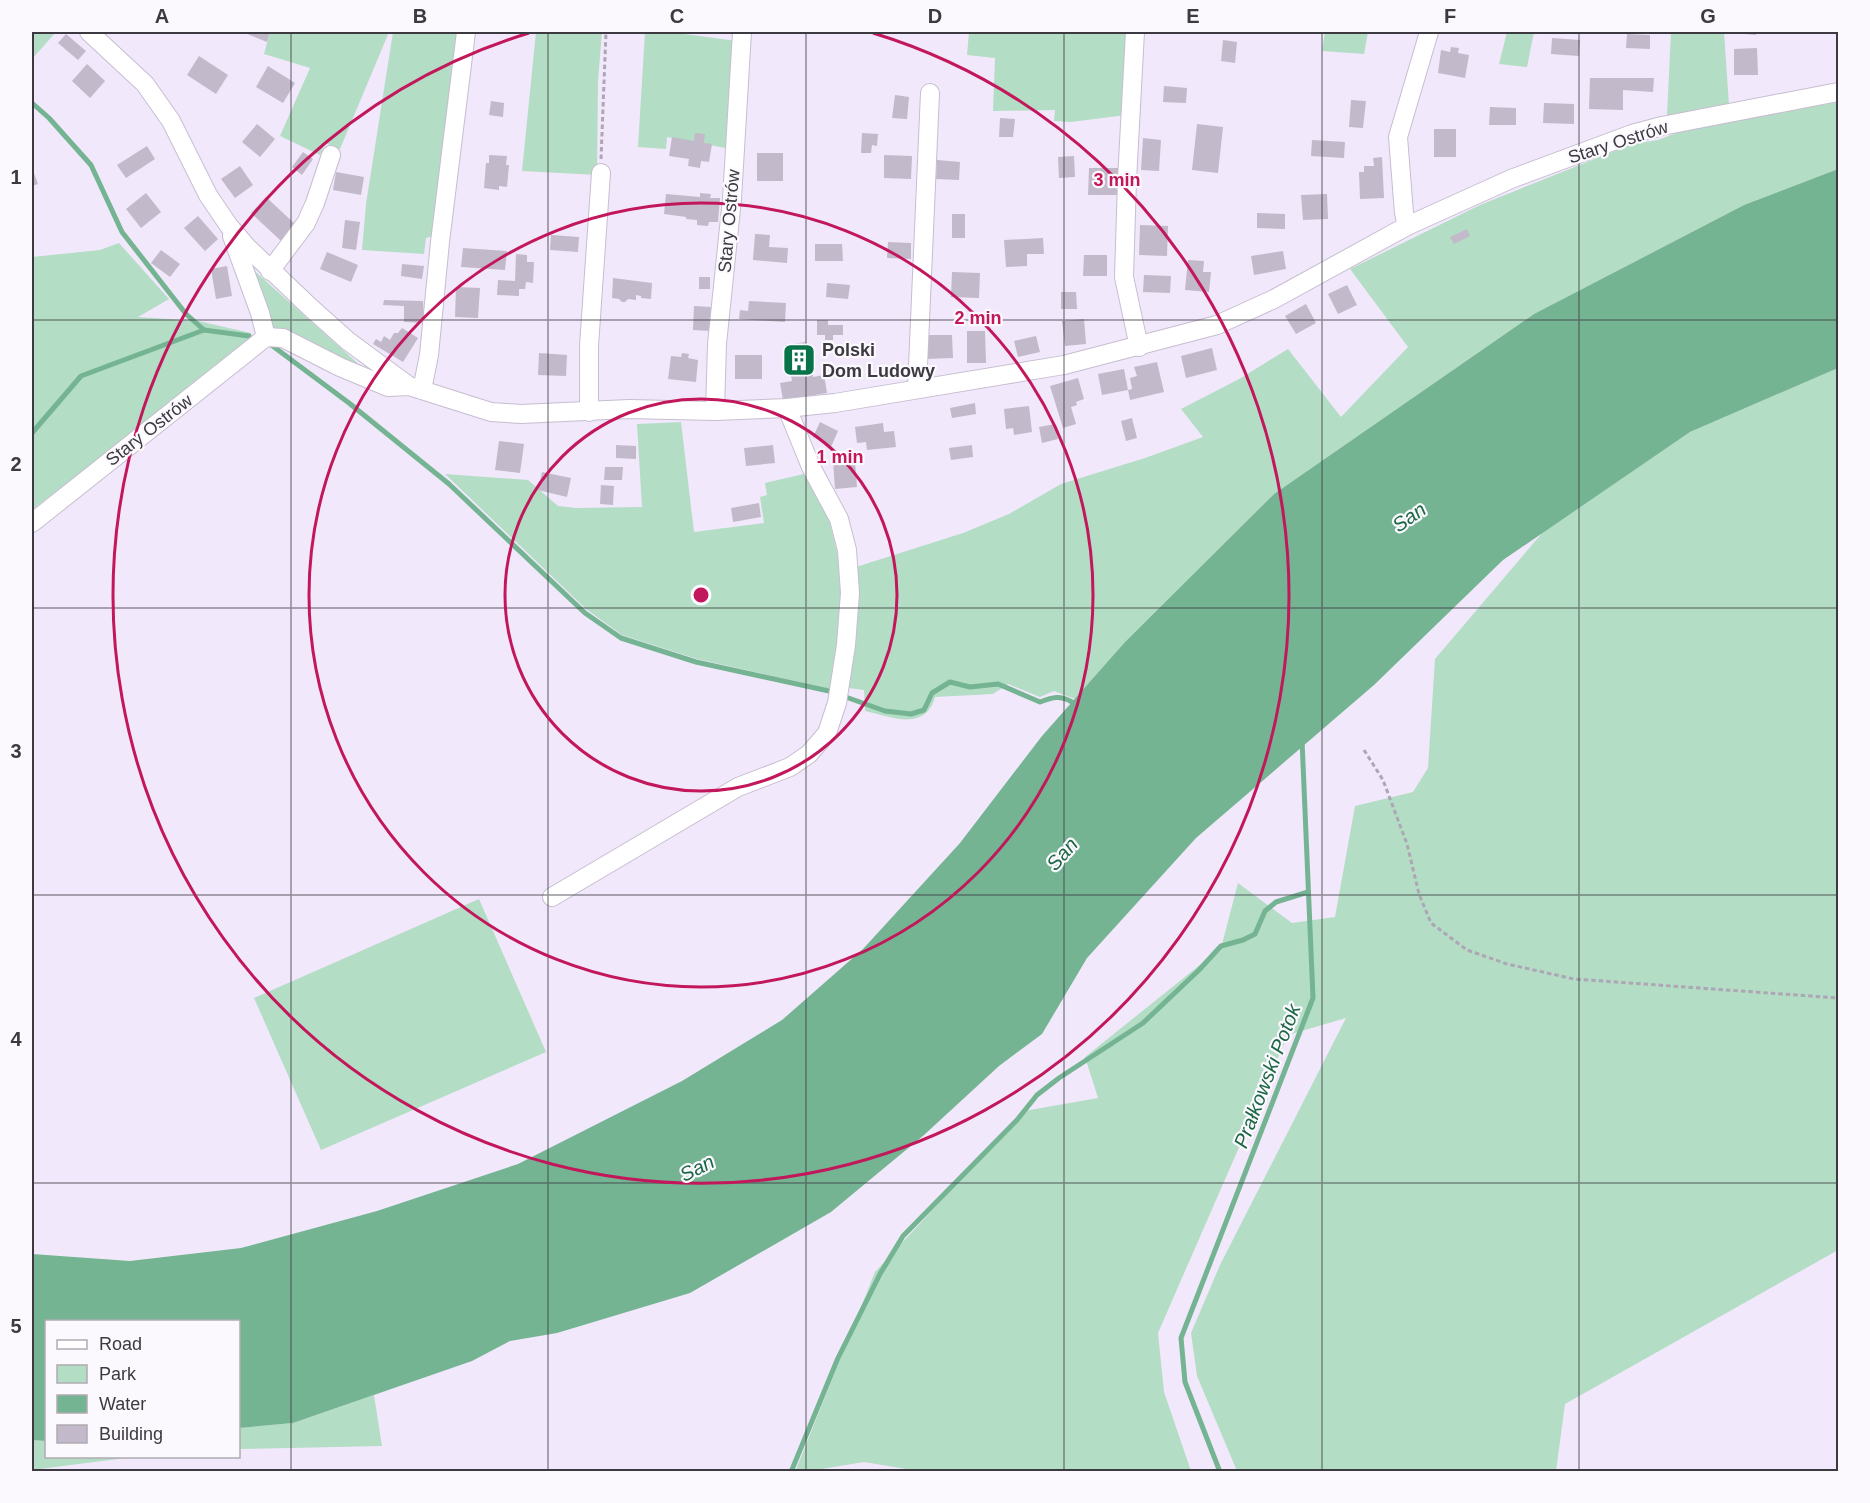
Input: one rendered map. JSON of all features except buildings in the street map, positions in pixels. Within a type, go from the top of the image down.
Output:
[{"type":"street","points":[[89,32],[145,84],[171,121],[208,195],[229,226],[270,271],[357,348],[416,388],[429,355],[440,242],[466,32]]},
{"type":"street","name":"Stary Ostrów","points":[[715,411],[717,344],[732,199],[742,32]]},
{"type":"street","points":[[1136,32],[1124,277],[1138,347]]},
{"type":"street","points":[[1407,226],[1398,137],[1429,32]]},
{"type":"street","name":"Stary Ostrów","points":[[32,523],[266,337],[283,338],[340,367],[388,387],[416,388],[490,412],[521,414],[629,409],[715,411],[788,408],[835,403],[1064,365],[1217,325],[1274,299],[1407,226],[1511,179],[1632,134],[1731,112],[1839,92]]},
{"type":"street","points":[[916,389],[930,93]]},
{"type":"street","points":[[270,271],[306,223],[331,155]]},
{"type":"street","points":[[589,412],[589,346],[601,173]]},
{"type":"street","points":[[229,226],[260,312],[266,337]]},
{"type":"street","points":[[552,897],[738,787],[790,767],[809,754],[827,733],[839,694],[850,593],[847,550],[840,519],[811,467],[788,408]]},
{"type":"path","points":[[601,173],[606,32]]},
{"type":"path","points":[[1364,750],[1383,780],[1407,844],[1419,894],[1431,923],[1467,950],[1507,964],[1574,979],[1839,998]]},
{"type":"green space","points":[[32,32],[56,32],[32,59]]},
{"type":"green space","points":[[270,32],[389,32],[340,149],[325,143],[320,155],[280,136],[310,68],[264,54]]},
{"type":"green space","points":[[393,32],[461,32],[436,235],[426,238],[424,254],[362,250],[366,204]]},
{"type":"green space","points":[[536,32],[602,32],[598,81],[597,175],[522,171]]},
{"type":"green space","points":[[645,32],[677,32],[737,41],[731,149],[667,137],[666,149],[638,147]]},
{"type":"green space","points":[[969,32],[1131,32],[1126,115],[1071,122],[1054,121],[1055,110],[993,111],[995,58],[967,55]]},
{"type":"green space","points":[[1325,32],[1368,32],[1364,54],[1322,51]]},
{"type":"green space","points":[[1507,32],[1534,32],[1527,67],[1499,64]]},
{"type":"green space","points":[[1671,32],[1724,32],[1729,105],[1667,116]]},
{"type":"green space","points":[[1838,102],[1838,169],[1744,205],[1534,314],[1274,494],[1125,642],[1075,699],[1054,691],[1040,697],[1008,684],[993,694],[935,697],[924,715],[906,719],[865,711],[864,690],[848,688],[856,567],[963,533],[1009,514],[1061,484],[1203,437],[1181,409],[1241,378],[1288,349],[1341,417],[1408,347],[1350,269],[1480,205],[1632,144],[1658,140],[1692,127]]},
{"type":"green space","points":[[119,243],[169,299],[138,317],[198,321],[251,333],[248,342],[32,510],[32,257],[100,250]]},
{"type":"green space","points":[[250,267],[363,368],[270,326]]},
{"type":"green space","points":[[1838,368],[1838,1250],[1565,1404],[1556,1471],[1237,1471],[1197,1376],[1191,1333],[1220,1265],[1346,1018],[1288,1035],[1158,1333],[1164,1392],[1191,1471],[924,1472],[864,1462],[795,1472],[875,1272],[1024,1111],[1098,1098],[1085,1057],[1221,948],[1238,883],[1292,923],[1335,917],[1355,806],[1413,792],[1428,768],[1435,659],[1543,532],[1690,432]]},
{"type":"green space","points":[[681,422],[694,532],[764,523],[760,497],[767,495],[765,483],[808,473],[830,523],[840,565],[842,586],[835,690],[697,659],[622,635],[586,609],[445,474],[528,480],[558,506],[642,507],[637,424]]},
{"type":"green space","points":[[479,899],[546,1052],[321,1150],[254,998]]},
{"type":"green space","points":[[374,1395],[382,1446],[240,1449],[240,1428],[293,1423]]},
{"type":"green space","points":[[32,1440],[45,1441],[45,1458],[125,1458],[32,1470]]},
{"type":"water","name":"San","points":[[1838,169],[1838,368],[1690,432],[1503,560],[1374,685],[1196,838],[1087,958],[1042,1034],[999,1066],[924,1135],[831,1212],[690,1293],[557,1333],[510,1341],[472,1361],[293,1423],[240,1428],[240,1320],[45,1320],[45,1441],[32,1440],[32,1254],[130,1261],[241,1248],[377,1211],[518,1164],[682,1081],[782,1020],[863,949],[960,843],[1042,736],[1125,642],[1274,494],[1534,314],[1744,205]]},
{"type":"waterway","points":[[32,103],[49,118],[91,165],[122,232],[186,314],[204,330]]},
{"type":"waterway","points":[[32,433],[81,376],[204,330],[249,336]]},
{"type":"waterway","points":[[270,344],[349,403],[449,484],[585,613],[621,638],[696,662],[829,691],[885,711],[911,714],[924,710],[932,693],[950,682],[970,687],[998,684],[1040,702],[1053,698],[1064,698],[1072,702],[1074,709]]},
{"type":"waterway","name":"Prałkowski Potok","points":[[1220,1472],[1185,1382],[1181,1338],[1313,998],[1302,740]]},
{"type":"waterway","points":[[791,1472],[838,1358],[880,1274],[903,1236],[1017,1120],[1037,1095],[1143,1023],[1221,946],[1255,934],[1265,911],[1276,902],[1308,892]]},
{"type":"place","name":"Polski Dom Ludowy","points":[[799,360]]}]
